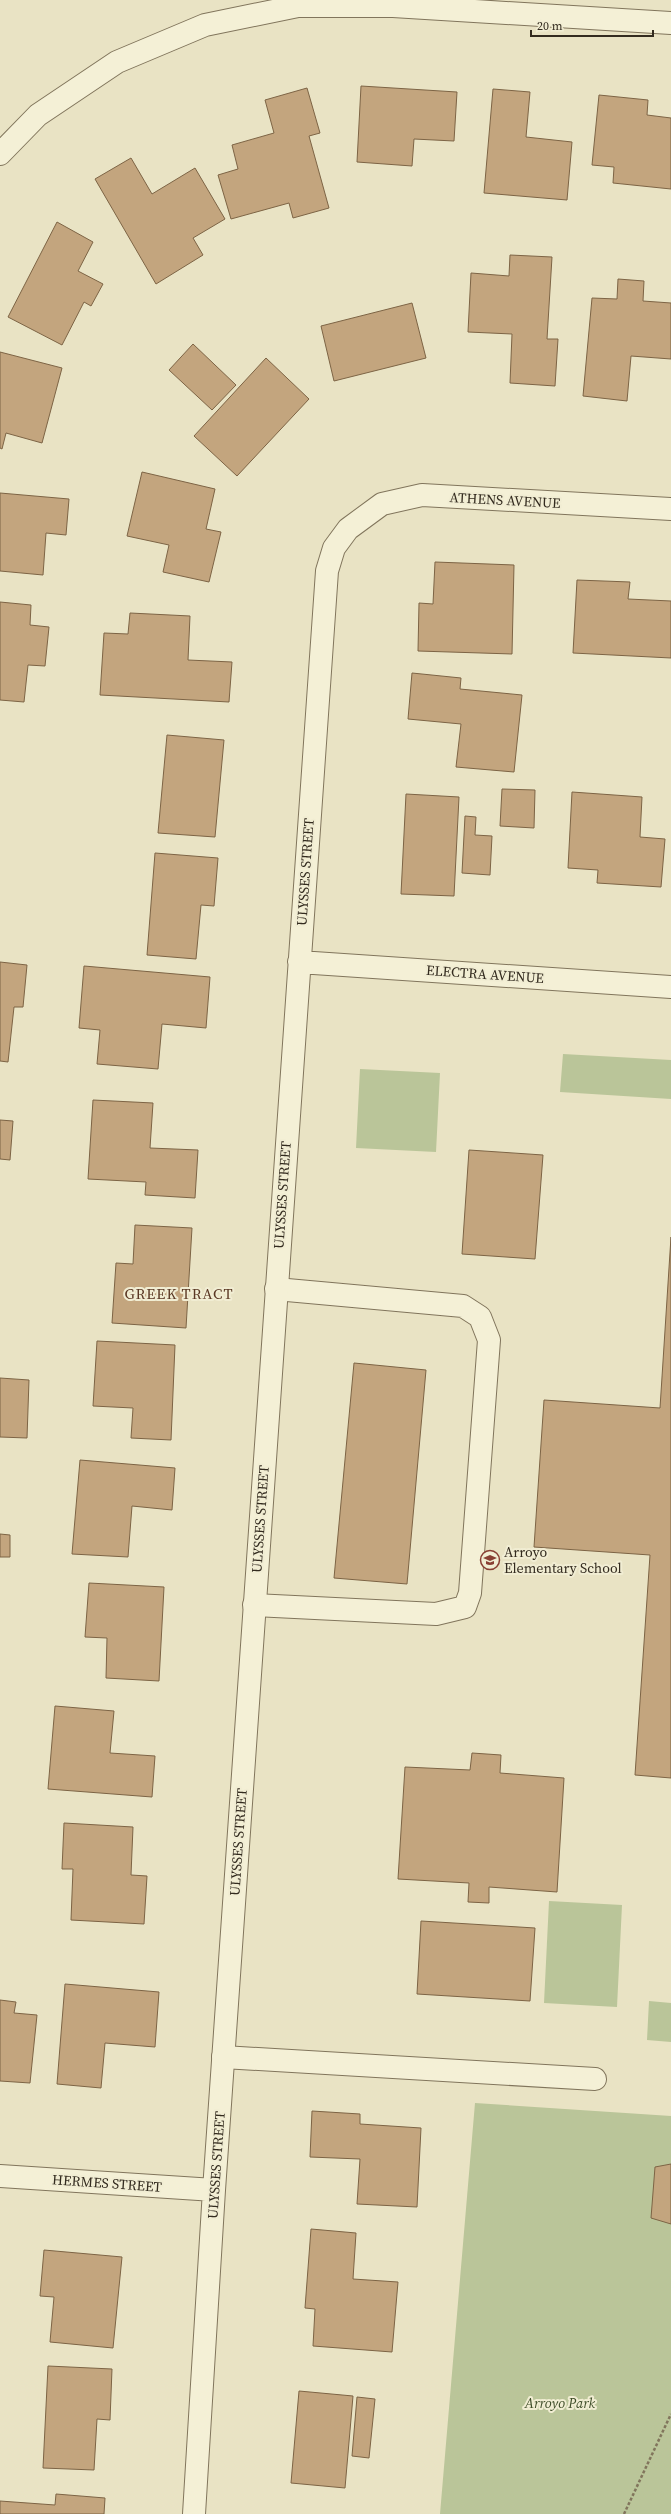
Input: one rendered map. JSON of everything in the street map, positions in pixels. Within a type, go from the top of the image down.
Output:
[{"type":"street","points":[[0,154],[38,115],[118,62],[205,25],[298,6],[393,6],[671,23]]},
{"type":"street","name":"ATHENS AVENUE","points":[[348,529],[382,504],[422,495],[671,509]]},
{"type":"street","name":"ULYSSES STREET","points":[[194,2514],[223,2057],[326,572],[334,548],[348,529]]},
{"type":"street","name":"ELECTRA AVENUE","points":[[299,962],[671,987]]},
{"type":"street","points":[[254,1605],[436,1614],[465,1607],[470,1593],[489,1340],[480,1318],[463,1306],[276,1288]]},
{"type":"street","points":[[223,2057],[595,2079]]},
{"type":"street","name":"HERMES STREET","points":[[0,2176],[214,2190]]},
{"type":"path","points":[[624,2514],[671,2414]]},
{"type":"green space","points":[[563,1054],[671,1060],[671,1099],[560,1092]]},
{"type":"green space","points":[[360,1069],[440,1073],[436,1152],[356,1148]]},
{"type":"green space","points":[[549,1901],[622,1905],[617,2007],[544,2003]]},
{"type":"green space","points":[[649,2001],[671,2003],[671,2042],[647,2040]]},
{"type":"green space","name":"Arroyo Park","points":[[475,2103],[671,2116],[671,2514],[440,2514]]},
{"type":"building","points":[[361,86],[457,92],[454,141],[414,139],[412,166],[357,162]]},
{"type":"building","points":[[307,88],[320,133],[309,136],[329,208],[293,218],[289,203],[231,219],[218,175],[238,169],[232,145],[274,133],[265,100]]},
{"type":"building","points":[[493,89],[530,92],[526,137],[572,142],[567,200],[484,193]]},
{"type":"building","points":[[599,95],[648,100],[647,115],[671,118],[671,189],[613,183],[614,167],[592,165]]},
{"type":"building","points":[[131,158],[152,194],[195,168],[225,219],[193,238],[203,255],[156,284],[95,179]]},
{"type":"building","points":[[57,222],[93,242],[78,271],[103,284],[91,306],[84,302],[62,345],[8,317]]},
{"type":"building","points":[[510,255],[552,257],[547,339],[558,339],[555,386],[510,383],[512,334],[468,332],[471,273],[509,276]]},
{"type":"building","points":[[618,279],[644,281],[643,301],[671,303],[671,359],[631,356],[627,401],[583,396],[592,298],[617,299]]},
{"type":"building","points":[[412,303],[426,358],[334,381],[321,326]]},
{"type":"building","points":[[193,344],[236,385],[212,410],[169,370]]},
{"type":"building","points":[[0,352],[62,368],[42,443],[6,433],[2,449],[0,448]]},
{"type":"building","points":[[266,358],[309,399],[237,476],[194,436]]},
{"type":"building","points":[[142,472],[215,489],[206,529],[221,532],[209,582],[163,572],[169,545],[127,536]]},
{"type":"building","points":[[0,493],[69,499],[66,535],[46,533],[43,575],[0,571]]},
{"type":"building","points":[[435,562],[514,565],[512,654],[418,651],[419,603],[433,604]]},
{"type":"building","points":[[577,580],[630,582],[628,599],[671,601],[671,658],[573,653]]},
{"type":"building","points":[[0,602],[31,605],[30,625],[49,627],[45,666],[28,665],[24,702],[0,700]]},
{"type":"building","points":[[130,613],[190,616],[188,660],[232,662],[229,702],[100,695],[104,633],[128,634]]},
{"type":"building","points":[[412,673],[461,678],[460,689],[522,695],[514,772],[456,767],[461,724],[408,719]]},
{"type":"building","points":[[167,735],[224,740],[215,837],[158,833]]},
{"type":"building","points":[[502,789],[535,790],[534,828],[500,826]]},
{"type":"building","points":[[572,792],[642,797],[640,837],[665,839],[661,887],[597,883],[598,870],[568,868]]},
{"type":"building","points":[[406,794],[459,797],[454,896],[401,894]]},
{"type":"building","points":[[465,816],[476,817],[475,835],[492,836],[490,875],[462,873]]},
{"type":"building","points":[[155,853],[218,858],[214,906],[201,905],[196,959],[147,955]]},
{"type":"building","points":[[0,962],[27,965],[23,1007],[14,1007],[8,1062],[0,1061]]},
{"type":"building","points":[[84,966],[210,977],[206,1028],[162,1024],[158,1069],[97,1064],[100,1030],[79,1028]]},
{"type":"building","points":[[93,1100],[153,1103],[150,1148],[198,1150],[195,1198],[145,1195],[146,1182],[88,1179]]},
{"type":"building","points":[[0,1120],[13,1121],[10,1160],[0,1159]]},
{"type":"building","points":[[469,1150],[543,1155],[535,1259],[462,1254]]},
{"type":"building","points":[[135,1225],[192,1228],[186,1328],[112,1323],[116,1263],[133,1264]]},
{"type":"building","points":[[671,1237],[671,1778],[635,1775],[650,1555],[534,1547],[544,1400],[660,1408]]},
{"type":"building","points":[[97,1341],[175,1345],[171,1440],[131,1438],[133,1408],[93,1406]]},
{"type":"building","points":[[354,1363],[426,1370],[407,1584],[334,1578]]},
{"type":"building","points":[[0,1378],[29,1380],[27,1438],[0,1437]]},
{"type":"building","points":[[80,1460],[175,1468],[172,1510],[132,1506],[128,1557],[72,1554]]},
{"type":"building","points":[[0,1534],[10,1535],[10,1557],[0,1557]]},
{"type":"building","points":[[89,1583],[164,1587],[159,1681],[106,1678],[107,1638],[85,1637]]},
{"type":"building","points":[[55,1706],[114,1711],[110,1753],[155,1756],[152,1797],[48,1789]]},
{"type":"building","points":[[472,1753],[501,1755],[500,1773],[564,1778],[557,1892],[489,1887],[489,1903],[468,1902],[469,1883],[398,1879],[405,1767],[470,1770]]},
{"type":"building","points":[[64,1823],[133,1827],[131,1875],[147,1876],[144,1924],[71,1920],[73,1869],[62,1869]]},
{"type":"building","points":[[421,1921],[535,1928],[530,2001],[417,1994]]},
{"type":"building","points":[[65,1984],[159,1992],[155,2047],[105,2043],[101,2088],[57,2084]]},
{"type":"building","points":[[0,2000],[16,2002],[14,2013],[37,2015],[30,2083],[0,2081]]},
{"type":"building","points":[[312,2111],[360,2114],[360,2124],[421,2128],[417,2207],[357,2204],[360,2159],[310,2157]]},
{"type":"building","points":[[671,2164],[671,2224],[651,2218],[655,2167]]},
{"type":"building","points":[[311,2229],[356,2233],[353,2279],[398,2282],[392,2352],[313,2346],[315,2309],[305,2308]]},
{"type":"building","points":[[44,2250],[122,2257],[113,2348],[50,2342],[54,2297],[40,2296]]},
{"type":"building","points":[[48,2366],[112,2369],[110,2420],[97,2419],[94,2470],[43,2468]]},
{"type":"building","points":[[299,2391],[353,2396],[345,2488],[291,2483]]},
{"type":"building","points":[[357,2397],[375,2399],[369,2458],[352,2456]]},
{"type":"building","points":[[56,2494],[105,2498],[104,2514],[0,2514],[0,2501],[55,2505]]},
{"type":"place","name":"Arroyo Elementary School","points":[[490,1560]]},
{"type":"district","name":"GREEK TRACT","points":[[179,1294]]}]
